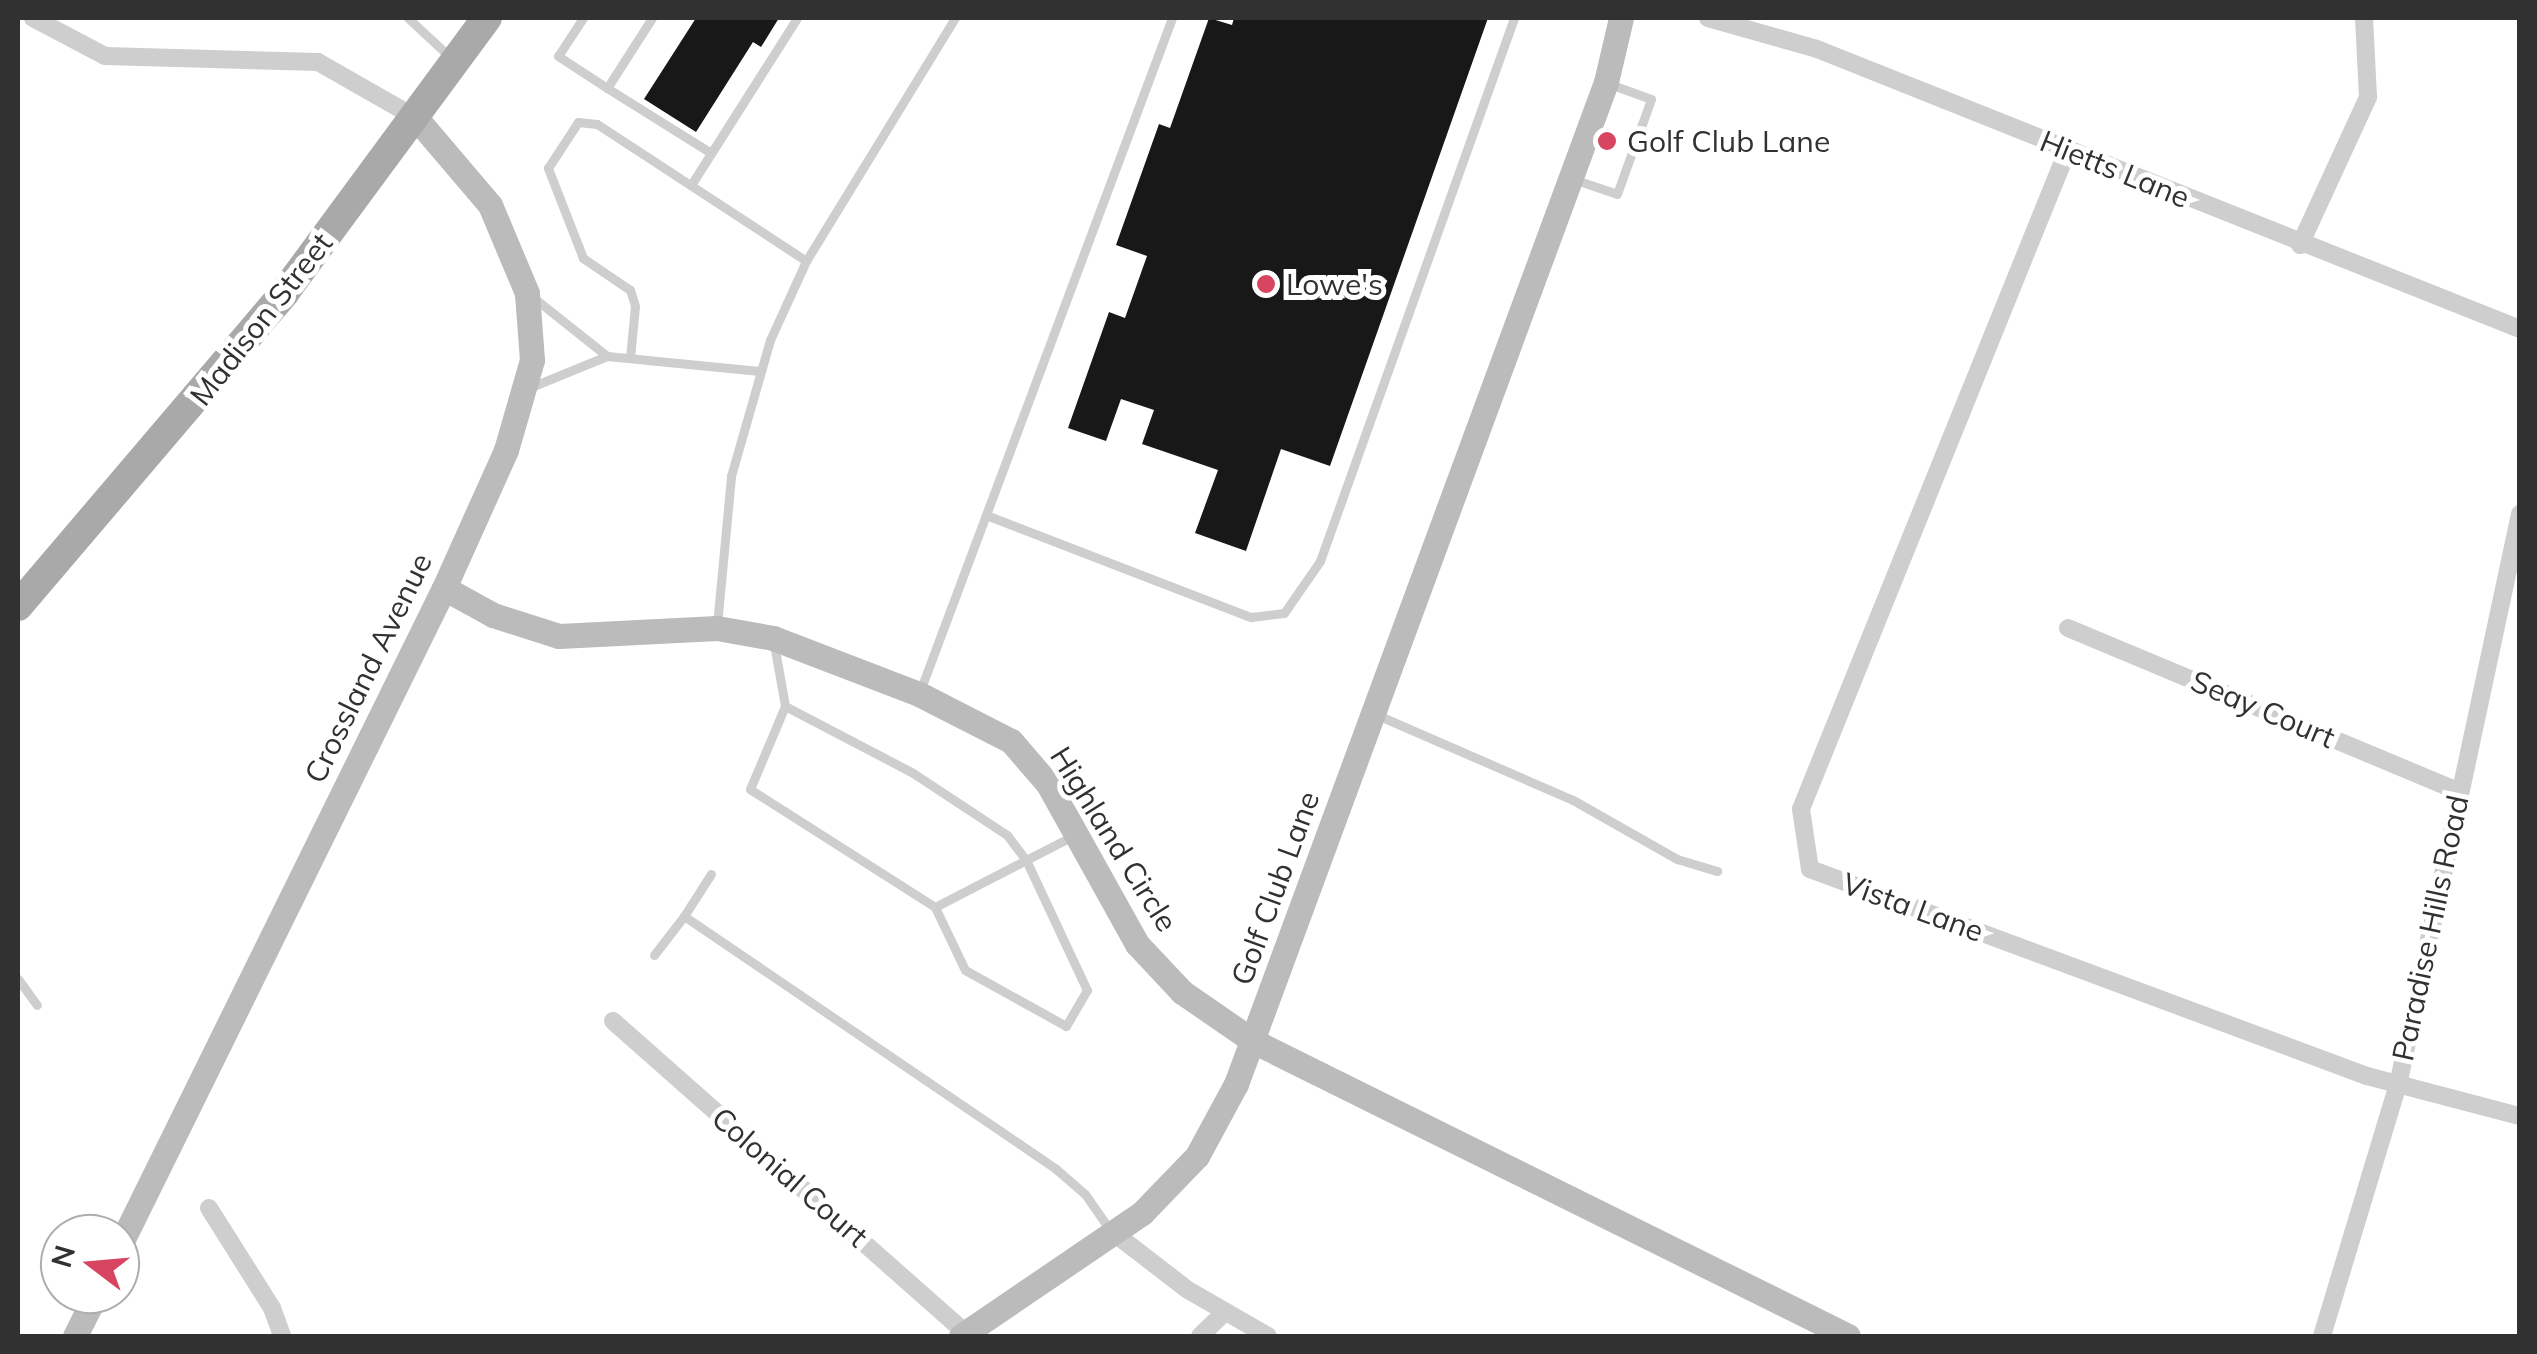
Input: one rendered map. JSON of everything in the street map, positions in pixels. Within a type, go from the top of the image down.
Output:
[{"type":"main road","name":"Madison Street","points":[[18,606],[184,416],[416,118],[487,18]]},
{"type":"street","points":[[34,18],[105,56],[318,62],[416,118]]},
{"type":"street","name":"Golf Club Lane","points":[[964,1335],[1110,1230],[1142,1213],[1197,1156],[1253,1041],[1606,82],[1621,18]]},
{"type":"street","name":"Hietts Lane","points":[[1708,18],[1817,50],[2300,245],[2520,329]]},
{"type":"street","points":[[2300,245],[2368,96],[2364,18]]},
{"type":"street","name":"Crossland Avenue","points":[[135,1214],[444,588],[506,450],[532,360],[527,293],[490,205],[416,118]]},
{"type":"street","name":"Vista Lane","points":[[2068,149],[1801,809],[1810,869],[2398,1085],[2520,1116]]},
{"type":"street","name":"Paradise Hills Road","points":[[2322,1336],[2398,1085],[2520,514]]},
{"type":"street","name":"Highland Circle","points":[[444,588],[493,616],[559,636],[717,628],[773,638],[919,694],[1011,740],[1048,784],[1137,944],[1182,992],[1253,1041],[1848,1336]]},
{"type":"street","name":"Seay Court","points":[[2068,628],[2458,791]]},
{"type":"street","name":"Colonial Court","points":[[612,1021],[964,1335]]},
{"type":"street","points":[[209,1208],[272,1308],[282,1336]]},
{"type":"street","points":[[1110,1230],[1225,1312],[1268,1336]]},
{"type":"street","points":[[1200,1336],[1225,1312]]},
{"type":"lane","points":[[408,18],[456,62]]},
{"type":"lane","points":[[420,29],[422,18]]},
{"type":"lane","points":[[583,18],[558,56],[712,153]]},
{"type":"lane","points":[[607,88],[652,18]]},
{"type":"lane","points":[[691,186],[797,18]]},
{"type":"lane","points":[[717,628],[731,476],[760,370],[806,261],[955,18]]},
{"type":"lane","points":[[919,694],[1172,18]]},
{"type":"lane","points":[[986,516],[1251,618],[1284,612],[1320,562],[1514,18]]},
{"type":"lane","points":[[1570,178],[1616,194],[1651,99],[1606,82]]},
{"type":"lane","points":[[630,358],[636,306],[630,290],[584,258],[548,168],[578,122],[589,121],[806,261]]},
{"type":"lane","points":[[527,293],[607,356]]},
{"type":"lane","points":[[523,390],[607,356],[760,370]]},
{"type":"lane","points":[[773,638],[784,706],[750,790],[935,907],[964,970],[1066,1026],[1087,990],[1026,860],[1007,834],[914,773],[784,706]]},
{"type":"lane","points":[[1374,713],[1573,800],[1677,859],[1717,871]]},
{"type":"lane","points":[[935,907],[1076,835]]},
{"type":"lane","points":[[654,955],[712,874]]},
{"type":"lane","points":[[684,916],[1056,1169],[1085,1194],[1110,1230]]},
{"type":"lane","points":[[18,979],[37,1005]]},
{"type":"building","points":[[696,18],[779,18],[761,47],[753,42],[696,132],[644,99]]},
{"type":"building","name":"Lowe's","points":[[1209,18],[1232,25],[1234,18],[1488,18],[1330,466],[1281,449],[1246,551],[1195,533],[1218,470],[1142,444],[1154,410],[1121,399],[1106,441],[1068,428],[1109,312],[1125,318],[1147,256],[1116,245],[1159,124],[1170,128]]},
{"type":"place","name":"Golf Club Lane","points":[[1607,141]]},
{"type":"place","name":"Lowe's","points":[[1266,284]]}]
